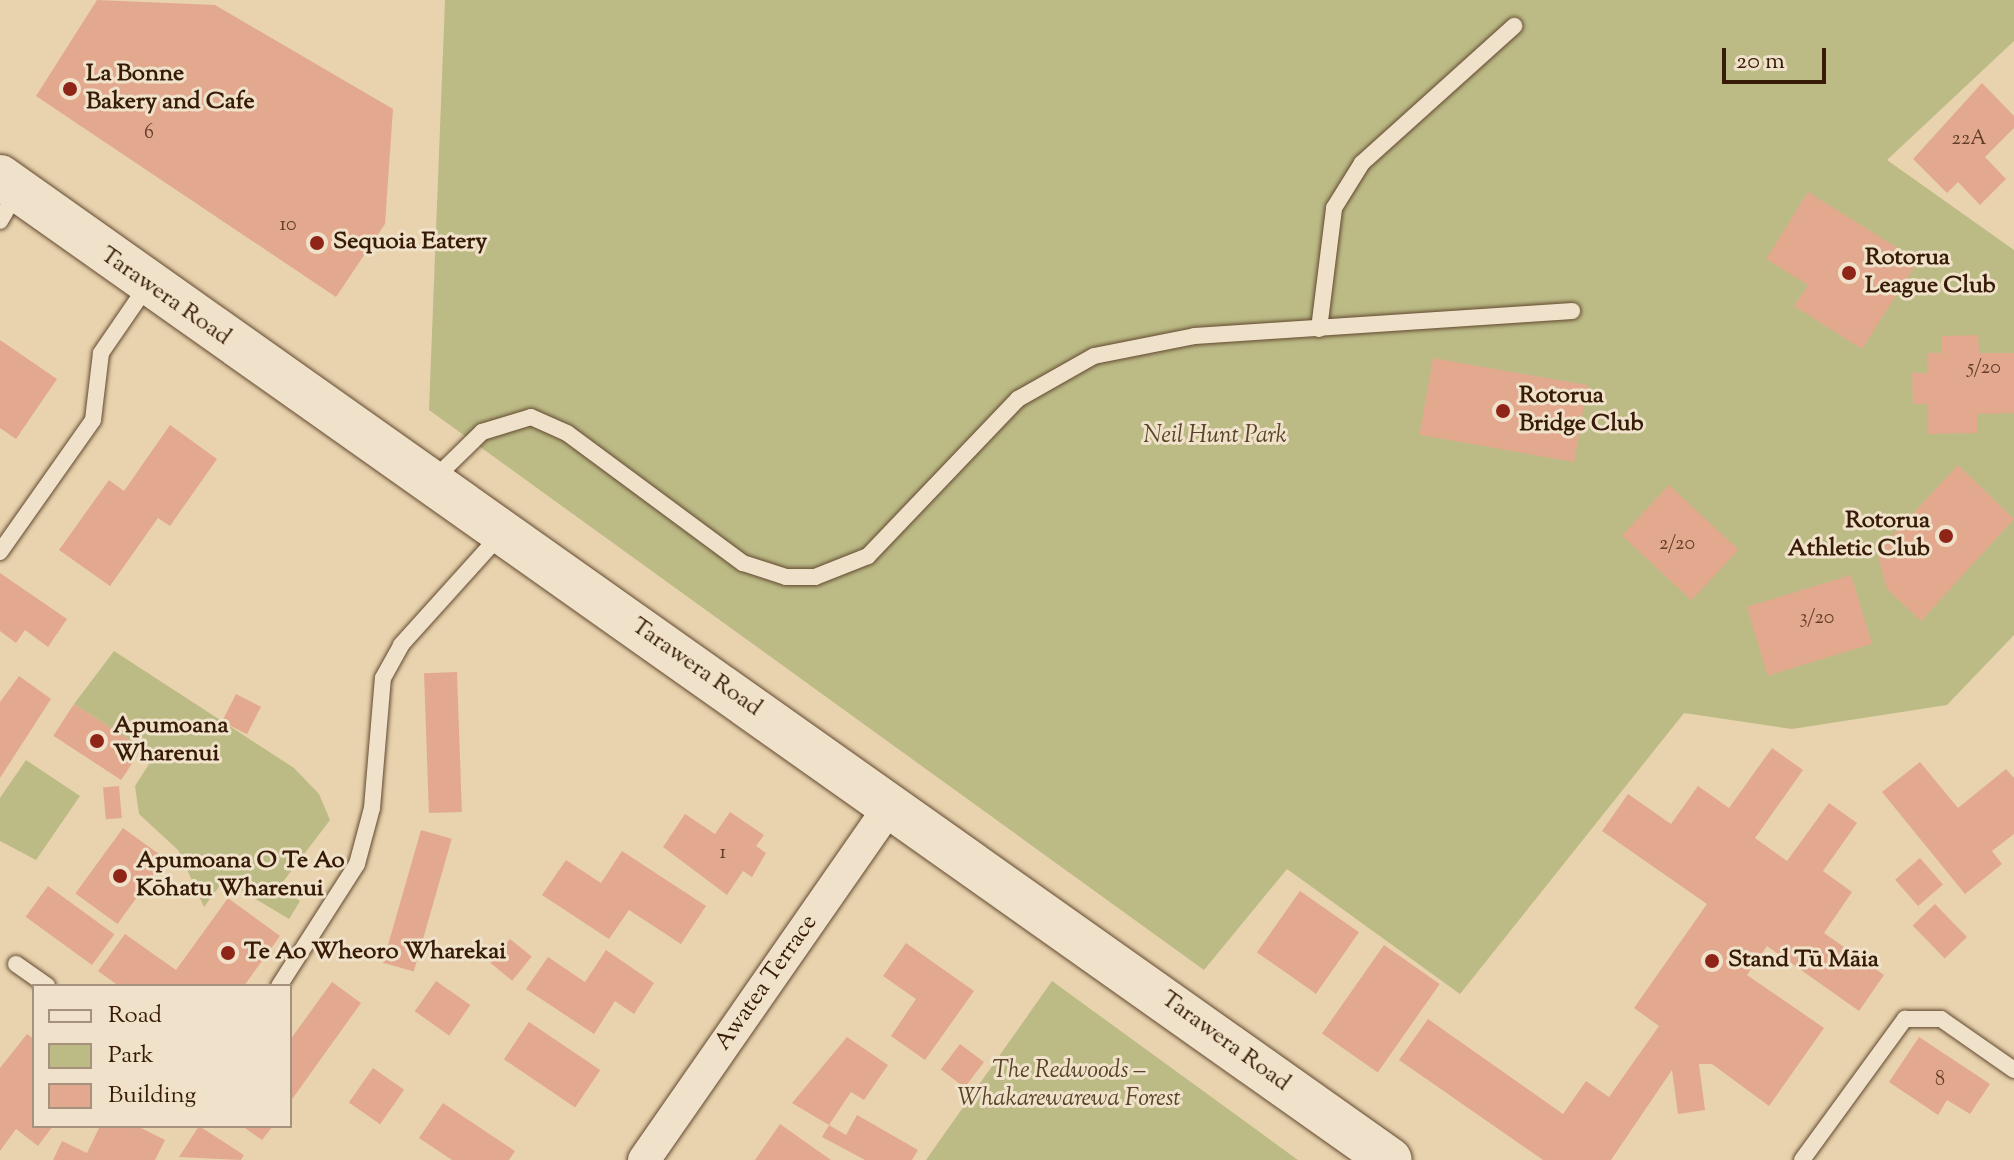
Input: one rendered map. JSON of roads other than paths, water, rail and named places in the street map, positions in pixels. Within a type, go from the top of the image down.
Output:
[{"type":"main road","name":"Tarawera Road","points":[[6,197],[147,286],[432,481],[1390,1160]]},
{"type":"street","name":"Awatea Terrace","points":[[644,1160],[891,805]]},
{"type":"lane","points":[[1319,329],[1334,208],[1362,163],[1514,26]]},
{"type":"lane","points":[[0,552],[93,420],[101,353],[147,286]]},
{"type":"lane","points":[[432,481],[482,432],[531,417],[567,433],[743,563],[786,577],[815,577],[868,556],[1018,399],[1063,369],[1142,343],[1572,311]]},
{"type":"lane","points":[[280,984],[357,864],[372,808],[383,678],[401,645],[503,531]]},
{"type":"lane","points":[[16,964],[44,984]]},
{"type":"lane","points":[[1802,1160],[1905,1019],[1941,1019],[2014,1070]]},
{"type":"place","name":"La Bonne Bakery and Cafe","points":[[70,89]]},
{"type":"place","name":"Sequoia Eatery","points":[[317,243]]},
{"type":"place","name":"Rotorua League Club","points":[[1849,273]]},
{"type":"place","name":"Rotorua Bridge Club","points":[[1503,411]]},
{"type":"place","name":"Rotorua Athletic Club","points":[[1946,536]]},
{"type":"place","name":"Apumoana Wharenui","points":[[97,741]]},
{"type":"place","name":"Apumoana O Te Ao Kōhatu Wharenui","points":[[120,876]]},
{"type":"place","name":"Te Ao Wheoro Wharekai","points":[[228,953]]},
{"type":"place","name":"Stand Tū Māia","points":[[1712,961]]},
{"type":"park label","name":"Neil Hunt Park","points":[[1215,437]]},
{"type":"park label","name":"The Redwoods – Whakarewarewa Forest","points":[[1069,1086]]}]
